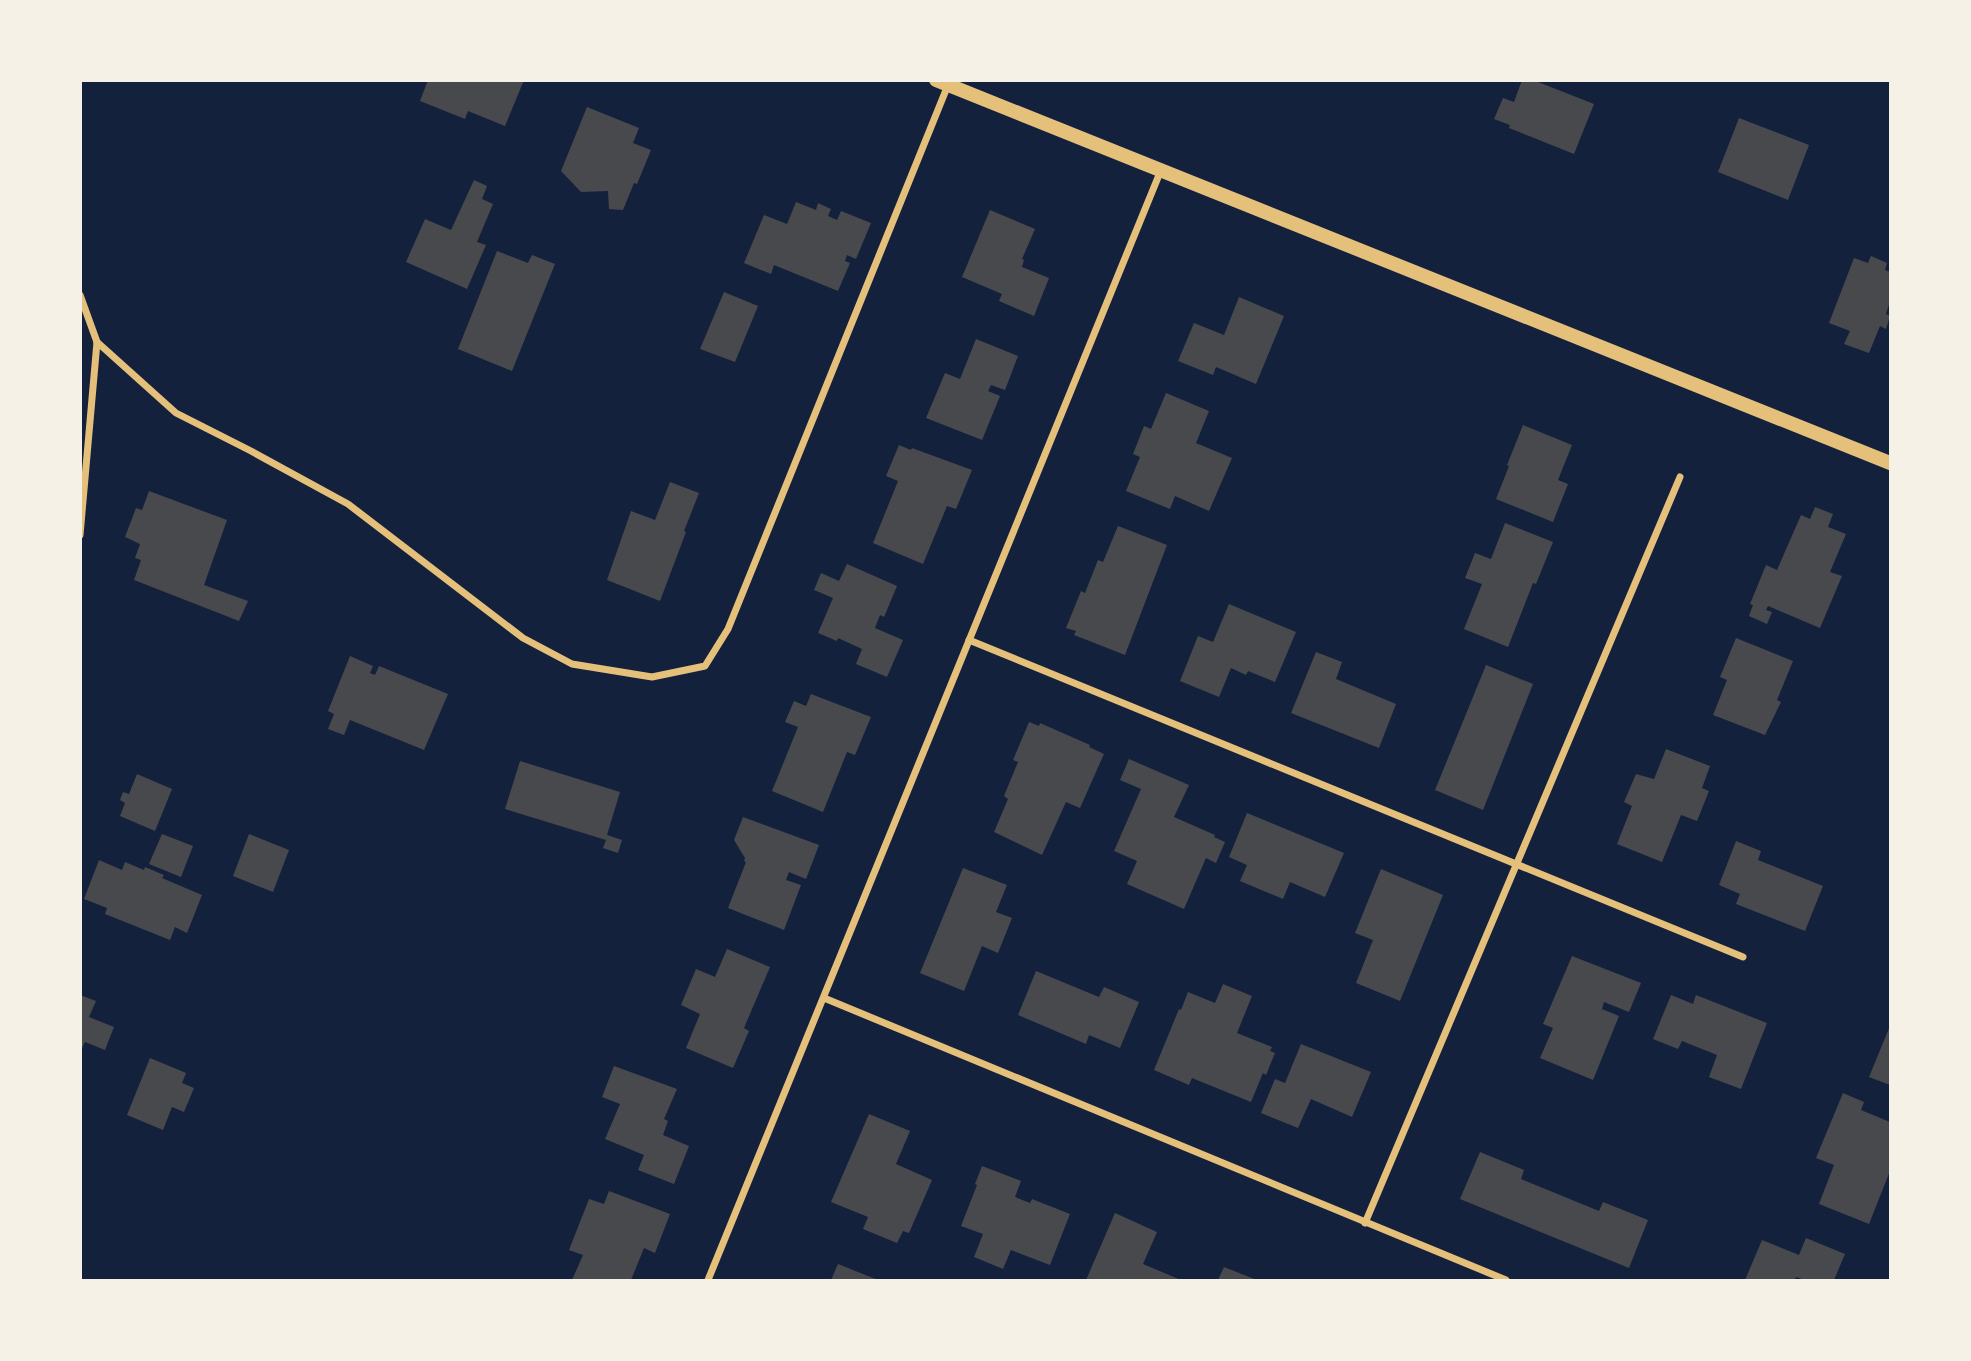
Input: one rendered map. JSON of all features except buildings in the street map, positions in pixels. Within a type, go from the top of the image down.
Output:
[{"type":"main road","points":[[942,83],[1891,463]]},
{"type":"street","points":[[97,342],[176,413],[348,504],[535,645],[572,664],[652,677],[705,666],[728,629],[942,83]]},
{"type":"street","points":[[708,1280],[1160,170]]},
{"type":"street","points":[[80,295],[97,342],[80,535]]},
{"type":"street","points":[[1365,1223],[1680,477]]},
{"type":"street","points":[[969,640],[1743,957]]},
{"type":"street","points":[[824,998],[1506,1280]]}]
